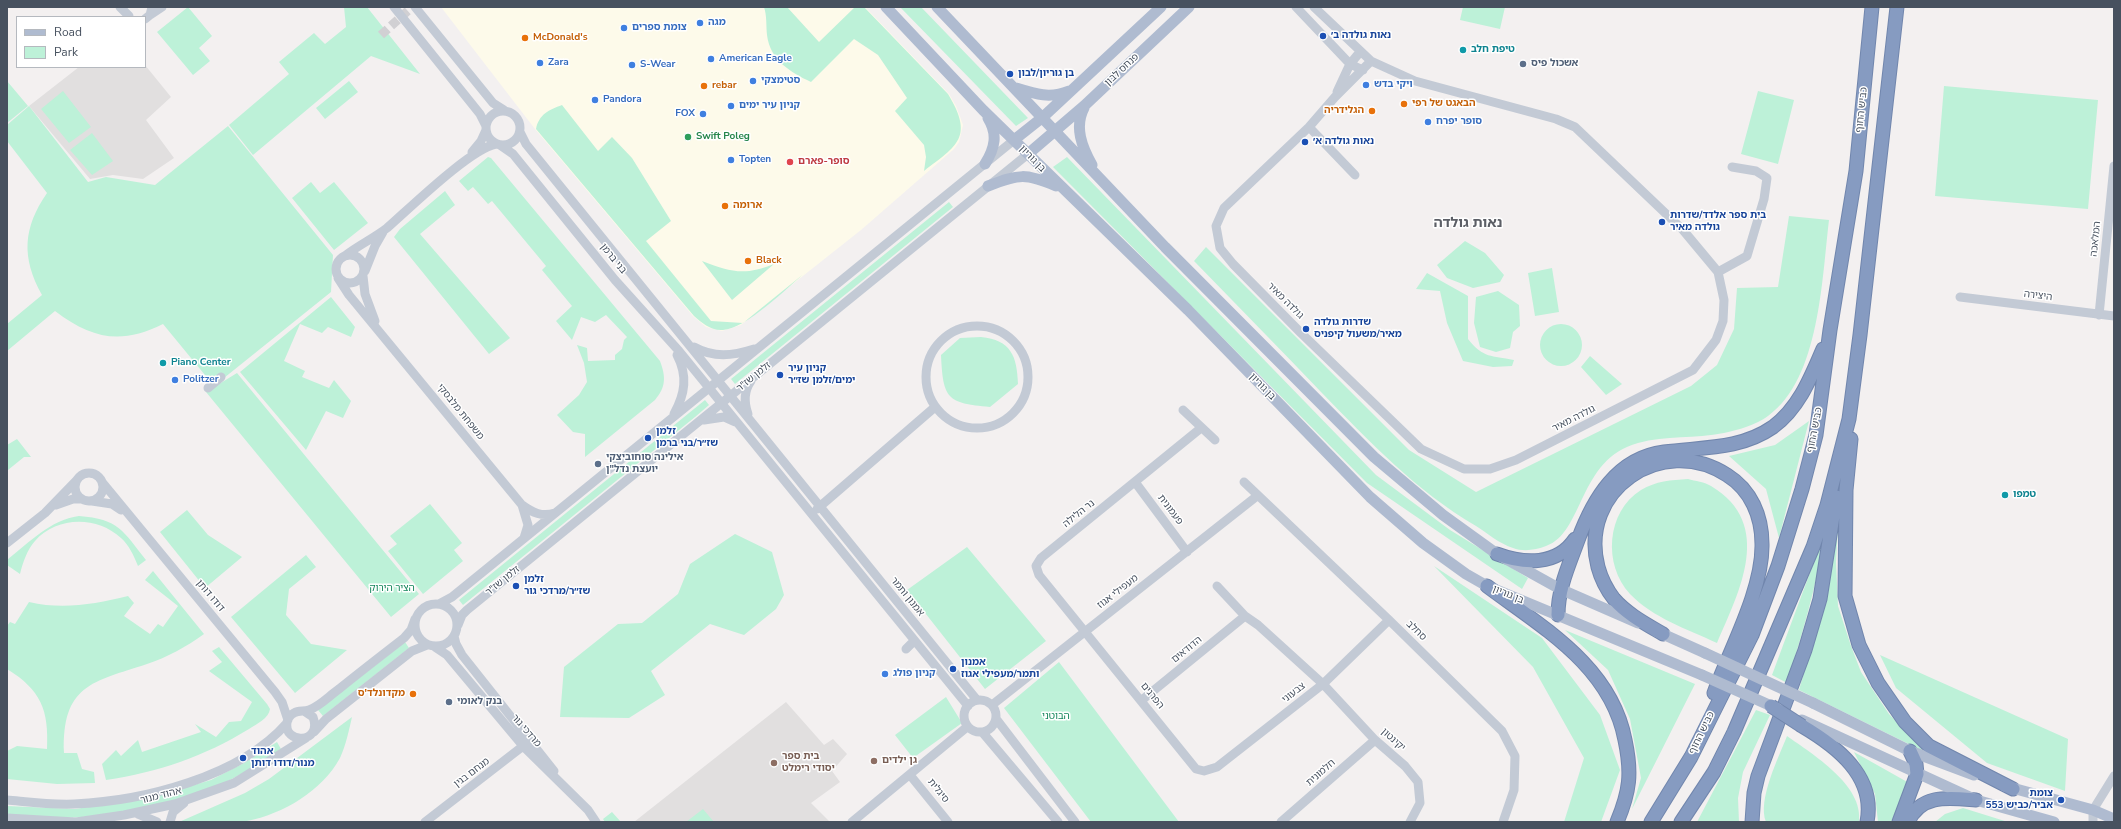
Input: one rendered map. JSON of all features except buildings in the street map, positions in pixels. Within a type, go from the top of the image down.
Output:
[{"type":"highway","name":"כביש החוף","points":[[1651,822],[1691,757],[1752,635],[1778,566],[1816,435],[1830,330],[1856,171],[1872,7]]},
{"type":"highway","points":[[1752,822],[1754,793],[1758,776],[1805,650],[1820,599],[1849,419],[1898,7]]},
{"type":"highway","points":[[1558,615],[1560,589],[1583,526],[1598,495],[1616,474],[1629,464],[1664,452],[1714,448],[1730,445],[1773,427],[1796,403],[1807,385],[1830,330]]},
{"type":"highway","points":[[1860,335],[1846,490],[1845,596],[1859,645],[1878,683],[1905,722],[1929,746],[2013,789]]},
{"type":"highway","points":[[1681,822],[1714,772],[1734,732],[1814,547],[1827,505],[1849,419]]},
{"type":"highway","points":[[1663,634],[1639,620],[1621,606],[1605,584],[1596,556],[1596,525],[1607,501],[1623,482],[1634,473],[1666,462],[1694,462],[1715,468],[1735,480],[1743,489],[1756,509],[1760,522],[1762,546],[1757,580],[1748,609],[1691,757]]},
{"type":"highway","points":[[1497,554],[1522,561],[1552,558],[1565,551],[1583,526]]},
{"type":"highway","points":[[1487,586],[1564,643],[1592,672],[1611,697],[1619,715],[1630,768],[1630,782],[1625,803],[1617,822]]},
{"type":"highway","points":[[1772,706],[1802,723],[1833,746],[1843,755],[1857,772],[1868,800],[1867,822]]},
{"type":"highway","points":[[1899,822],[1918,774],[1916,764],[1910,751]]},
{"type":"highway","points":[[1908,822],[1917,807],[1928,802],[1944,798],[1976,800]]},
{"type":"main road","name":"בן גוריון","points":[[886,7],[983,110],[1061,188],[1188,310],[1370,497],[1423,543],[1466,574],[1487,586],[1702,675],[1772,706]]},
{"type":"main road","points":[[937,7],[1165,247],[1374,457],[1443,515],[1497,554],[1560,589],[1705,653],[1813,703],[1910,751],[2013,789],[2093,810],[2113,821]]},
{"type":"main road","name":"פנחס לבון","points":[[1043,117],[1074,90],[1161,7]]},
{"type":"main road","name":"פנחס לבון","points":[[1056,132],[1189,7]]},
{"type":"main road","points":[[1014,87],[1038,95],[1047,96],[1074,90]]},
{"type":"main road","points":[[1084,106],[1079,121],[1082,143],[1099,178]]},
{"type":"main road","points":[[983,110],[991,123],[995,139],[993,152],[985,164]]},
{"type":"main road","name":"זלמן שז\"ר","points":[[1014,140],[1043,117]]},
{"type":"main road","name":"זלמן שז\"ר","points":[[1028,154],[1056,132]]},
{"type":"main road","points":[[988,186],[1016,176],[1026,176],[1061,188]]},
{"type":"main road","points":[[1802,723],[1976,800],[2054,822]]},
{"type":"street","points":[[120,7],[128,16]]},
{"type":"street","points":[[149,14],[162,7]]},
{"type":"street","points":[[394,7],[480,114],[489,138],[498,145]]},
{"type":"street","points":[[385,229],[374,246],[364,273],[353,283],[342,281],[338,278],[336,268],[338,261],[385,229],[459,166],[488,146],[510,144],[515,141],[520,132],[519,122],[516,116],[493,103],[415,7]]},
{"type":"street","points":[[1296,7],[1350,64],[1363,70]]},
{"type":"street","name":"גולדה מאיר","points":[[1314,7],[1371,61],[1415,81],[1556,119],[1575,127],[1683,230],[1718,272],[1724,300],[1723,321],[1716,340],[1693,370],[1516,460],[1490,469],[1464,469],[1421,449],[1301,333],[1233,264],[1220,248],[1216,226],[1224,208],[1309,127],[1335,97],[1371,61]]},
{"type":"street","name":"גולדה מאיר","points":[[1335,97],[1350,64],[1360,52]]},
{"type":"street","points":[[459,166],[481,141],[490,116],[504,110]]},
{"type":"street","points":[[1309,127],[1355,175]]},
{"type":"street","name":"בני ברמן","points":[[520,132],[526,144],[718,380]]},
{"type":"street","name":"זלמן שז\"ר","points":[[439,604],[452,597],[1014,140]]},
{"type":"street","name":"בני ברמן","points":[[498,145],[513,154],[615,280],[709,388]]},
{"type":"street","name":"זלמן שז\"ר","points":[[458,625],[462,615],[468,610],[1028,154]]},
{"type":"street","name":"המלאכה","points":[[2099,314],[2114,166]]},
{"type":"street","points":[[1718,272],[1747,256],[1764,199],[1767,178],[1756,171],[1732,167]]},
{"type":"street","points":[[346,255],[359,257],[362,261],[364,273]]},
{"type":"street","name":"משפחת מלבסקי","points":[[364,273],[368,305],[381,333]]},
{"type":"street","name":"משפחת מלבסקי","points":[[338,278],[349,296],[522,505],[530,511],[539,514],[548,515],[556,512]]},
{"type":"street","name":"היצירה","points":[[1960,297],[2114,316]]},
{"type":"street","points":[[967,326],[983,326],[1000,330],[1018,345],[1027,365],[1028,387],[1018,408],[1004,420],[990,427],[972,428],[961,426],[945,417],[935,407],[927,391],[925,373],[927,362],[936,346],[950,333],[967,326]]},
{"type":"street","points":[[659,329],[677,355],[685,376],[683,395],[671,418]]},
{"type":"street","points":[[689,344],[703,352],[718,355],[733,354],[759,347]]},
{"type":"street","points":[[750,419],[745,401],[746,393],[755,376]]},
{"type":"street","points":[[208,388],[221,377]]},
{"type":"street","name":"אמנון ותמר","points":[[718,380],[978,700]]},
{"type":"street","points":[[709,388],[968,706]]},
{"type":"street","points":[[811,514],[935,407]]},
{"type":"street","points":[[1183,410],[1215,440]]},
{"type":"street","points":[[699,422],[710,418],[724,417],[738,423]]},
{"type":"street","name":"נר הלילה","points":[[1085,632],[1040,575],[1036,566],[1041,558],[1201,428]]},
{"type":"street","points":[[89,473],[96,475],[102,482],[102,492],[99,497],[87,500],[76,492],[77,480],[84,474],[89,473]]},
{"type":"street","name":"דודו דותן","points":[[7,543],[45,512],[77,480]]},
{"type":"street","name":"דודו דותן","points":[[102,482],[275,692],[282,702],[288,721]]},
{"type":"street","name":"פעמונית","points":[[1135,482],[1187,552]]},
{"type":"street","name":"סחלב","points":[[1244,482],[1389,620],[1502,731],[1515,756],[1514,790],[1510,806],[1502,822]]},
{"type":"street","name":"מעפילי אגוז","points":[[992,705],[1257,496]]},
{"type":"street","name":"דודו דותן","points":[[45,512],[65,501],[87,500],[112,504],[127,514]]},
{"type":"street","name":"משפחת מלבסקי","points":[[522,505],[528,526],[524,538]]},
{"type":"street","points":[[1217,586],[1245,616],[1258,625],[1323,684]]},
{"type":"street","points":[[439,604],[452,611],[458,625],[454,636],[447,644],[431,646],[409,653],[326,719],[309,735],[300,739],[292,736],[288,731],[288,721],[292,714],[315,707],[404,638],[411,630],[415,620],[424,608],[439,604]]},
{"type":"street","name":"הדודאים","points":[[1142,700],[1245,616]]},
{"type":"street","points":[[415,620],[416,634],[431,646]]},
{"type":"street","name":"צבעוני","points":[[1204,771],[1217,767],[1323,684],[1389,620]]},
{"type":"street","name":"הפרגים","points":[[1085,632],[1142,700],[1196,769],[1204,771]]},
{"type":"street","name":"מרדכי גור","points":[[454,636],[456,644],[462,655],[531,739],[570,793]]},
{"type":"street","points":[[906,649],[914,641]]},
{"type":"street","name":"מרדכי גור","points":[[431,646],[447,655],[524,747],[588,810],[596,822]]},
{"type":"street","name":"יקינטון","points":[[1323,684],[1375,740],[1405,766],[1418,782],[1420,803],[1410,822]]},
{"type":"street","name":"דודו דותן","points":[[275,692],[302,711]]},
{"type":"street","points":[[978,700],[987,701],[992,705],[997,714],[997,720],[993,728],[983,733],[977,733],[967,727],[964,716],[968,706],[978,700]]},
{"type":"street","points":[[302,711],[313,717],[315,726],[309,735]]},
{"type":"street","points":[[997,720],[1075,822]]},
{"type":"street","name":"אהוד מנור","points":[[7,800],[75,804],[121,798],[171,787],[226,767],[273,737],[288,721]]},
{"type":"street","points":[[852,822],[967,727]]},
{"type":"street","points":[[983,733],[1058,822]]},
{"type":"street","name":"אהוד מנור","points":[[7,818],[76,822],[136,813],[186,801],[234,783],[309,735]]},
{"type":"street","name":"מנחם בגין","points":[[425,822],[524,747],[531,739]]},
{"type":"street","name":"חלמונית","points":[[1281,822],[1375,740]]},
{"type":"street","name":"סיגלית","points":[[910,775],[948,822]]},
{"type":"street","points":[[2093,822],[2093,810],[2114,776]]},
{"type":"street","points":[[170,822],[173,812],[186,801]]},
{"type":"street","points":[[136,813],[157,822]]},
{"type":"shaded area","points":[[441,7],[865,7],[949,94],[956,106],[963,125],[959,142],[954,149],[861,230],[741,325],[722,331],[706,327],[693,316],[535,129]]},
{"type":"shaded area","points":[[146,66],[171,97],[146,120],[174,158],[143,179],[113,175],[90,179],[29,106],[78,68],[146,68]]},
{"type":"shaded area","name":"בית ספר יסודי רימלט","points":[[786,702],[824,745],[833,739],[847,754],[832,771],[840,782],[811,803],[830,822],[634,822]]},
{"type":"green space","points":[[188,7],[212,36],[199,48],[210,61],[193,75],[157,32]]},
{"type":"green space","points":[[344,7],[367,7],[420,74],[371,56],[253,155],[229,125],[289,74],[279,62],[314,33],[325,44],[346,27]]},
{"type":"green space","points":[[764,7],[787,7],[819,42],[855,7],[864,7],[948,94],[956,109],[961,130],[953,147],[924,171],[926,157],[924,145],[895,111],[907,98],[878,55],[854,39],[811,82],[782,64],[772,51],[767,35]]},
{"type":"green space","points":[[900,7],[921,7],[1028,118],[1016,126]]},
{"type":"green space","points":[[1463,7],[1505,7],[1500,29],[1460,20]]},
{"type":"green space","points":[[7,81],[28,106],[7,123]]},
{"type":"green space","points":[[349,81],[358,92],[325,119],[316,108]]},
{"type":"green space","points":[[1944,86],[2098,100],[2088,209],[1935,196]]},
{"type":"green space","points":[[63,91],[91,127],[69,143],[41,109]]},
{"type":"green space","points":[[1758,91],[1794,100],[1778,164],[1741,154]]},
{"type":"green space","points":[[562,105],[598,151],[612,137],[632,158],[671,221],[646,241],[711,321],[742,323],[732,328],[719,330],[707,326],[694,316],[536,129],[537,124],[545,113]]},
{"type":"green space","points":[[29,106],[88,182],[106,177],[155,185],[228,126],[333,255],[331,292],[214,386],[163,324],[148,331],[134,335],[107,336],[82,328],[55,311],[7,351],[7,324],[42,295],[35,281],[31,268],[28,255],[28,243],[29,231],[33,218],[47,193],[7,141],[7,125]]},
{"type":"green space","points":[[92,133],[113,161],[92,175],[70,150]]},
{"type":"green space","points":[[488,157],[491,158],[660,361],[662,367],[664,382],[659,395],[655,400],[585,457],[585,434],[573,432],[557,415],[579,395],[587,382],[584,363],[577,345],[587,348],[588,361],[615,360],[615,355],[622,349],[624,340],[627,337],[606,315],[595,322],[581,317],[572,340],[556,321],[572,306],[542,270],[546,266],[492,201],[488,204],[473,187],[468,191],[459,181]]},
{"type":"green space","points":[[1067,157],[1376,475],[1450,530],[1528,578],[1522,589],[1367,483],[1053,167]]},
{"type":"green space","points":[[311,182],[320,193],[334,182],[368,223],[334,250],[292,198]]},
{"type":"green space","points":[[445,191],[455,205],[420,234],[510,338],[489,354],[394,237],[400,229]]},
{"type":"green space","points":[[949,202],[953,207],[735,384],[731,379]]},
{"type":"green space","points":[[1789,216],[1829,220],[1824,269],[1815,326],[1808,353],[1798,378],[1785,399],[1768,416],[1741,429],[1713,435],[1659,439],[1638,443],[1618,451],[1604,464],[1593,479],[1568,527],[1558,538],[1546,546],[1530,550],[1517,549],[1498,541],[1454,512],[1413,481],[1357,429],[1194,261],[1206,247],[1409,450],[1476,492],[1691,386],[1717,365],[1734,329],[1737,288],[1778,287]]},
{"type":"green space","points":[[1465,241],[1485,253],[1504,275],[1500,282],[1473,288],[1447,278],[1437,265]]},
{"type":"green space","points":[[702,261],[721,268],[738,271],[754,270],[774,264],[732,300]]},
{"type":"green space","points":[[1552,268],[1559,312],[1535,316],[1528,273]]},
{"type":"green space","points":[[806,272],[766,306],[745,322]]},
{"type":"green space","points":[[1427,273],[1468,296],[1468,339],[1479,350],[1488,355],[1514,360],[1512,366],[1493,367],[1463,361],[1447,323],[1440,291],[1416,289]]},
{"type":"green space","points":[[1498,291],[1519,305],[1520,326],[1513,332],[1510,348],[1496,352],[1480,347],[1474,323],[1476,297]]},
{"type":"green space","points":[[331,297],[355,327],[351,337],[328,327],[322,333],[300,324],[284,361],[305,371],[302,377],[329,388],[334,380],[351,401],[343,418],[326,411],[306,450],[240,372]]},
{"type":"green space","points":[[1557,324],[1565,324],[1573,327],[1579,333],[1582,345],[1579,357],[1573,363],[1565,366],[1557,366],[1549,363],[1543,357],[1540,349],[1540,341],[1543,333],[1549,327]]},
{"type":"green space","points":[[981,337],[991,339],[1006,346],[1014,358],[1016,365],[1018,384],[990,407],[964,403],[956,400],[950,396],[943,381],[941,355],[960,338]]},
{"type":"green space","points":[[1590,356],[1622,384],[1606,395],[1581,367]]},
{"type":"green space","name":"הציר הירוק","points":[[237,373],[419,594],[391,617],[206,392]]},
{"type":"green space","points":[[705,400],[709,405],[695,417],[463,605],[459,600]]},
{"type":"green space","points":[[1809,421],[1779,538],[1766,489],[1729,456],[1775,445]]},
{"type":"green space","points":[[17,439],[31,457],[24,457],[8,470],[7,445]]},
{"type":"green space","points":[[1688,479],[1711,486],[1731,502],[1742,519],[1747,539],[1746,560],[1742,581],[1717,643],[1671,622],[1649,610],[1639,602],[1630,594],[1621,582],[1615,569],[1612,554],[1612,539],[1615,525],[1621,511],[1629,500],[1641,490],[1652,485]]},
{"type":"green space","points":[[430,504],[462,543],[454,550],[463,561],[423,594],[388,551],[397,544],[390,536]]},
{"type":"green space","points":[[187,510],[208,535],[242,557],[205,588],[160,532]]},
{"type":"green space","points":[[1839,511],[1836,562],[1838,606],[1851,646],[1861,672],[1889,714],[1925,752],[1799,690],[1810,651]]},
{"type":"green space","points":[[79,516],[103,520],[119,528],[146,560],[138,566],[133,555],[121,538],[101,526],[77,522],[66,523],[54,527],[35,541],[26,556],[20,574],[7,565],[7,560],[32,539],[59,522]]},
{"type":"green space","points":[[735,534],[772,552],[784,595],[776,609],[744,635],[710,624],[651,671],[665,695],[629,718],[560,717],[564,667],[618,624],[642,623],[678,594],[690,564]]},
{"type":"green space","points":[[1824,535],[1813,591],[1787,683],[1772,675]]},
{"type":"green space","points":[[967,547],[1046,641],[985,689],[907,590]]},
{"type":"green space","points":[[306,555],[316,567],[289,589],[286,615],[311,644],[347,650],[295,693],[231,617]]},
{"type":"green space","points":[[1434,566],[1542,638],[1600,715],[1620,770],[1601,822],[1564,822],[1584,758],[1533,667]]},
{"type":"green space","points":[[153,571],[204,634],[170,655],[96,682],[84,690],[75,700],[68,713],[65,730],[64,753],[77,753],[82,769],[94,772],[95,783],[57,784],[7,779],[7,751],[17,746],[47,749],[47,735],[44,712],[35,693],[19,677],[7,669],[7,626],[10,622],[15,624],[29,602],[54,606],[67,606],[91,604],[128,596],[134,603],[124,616],[150,634],[158,624],[163,627],[178,606],[145,580]]},
{"type":"green space","points":[[1565,630],[1695,684],[1632,809],[1641,778],[1630,719],[1608,670]]},
{"type":"green space","points":[[405,642],[409,648],[323,716],[318,710]]},
{"type":"green space","points":[[219,647],[267,704],[270,709],[265,718],[232,739],[198,755],[144,773],[106,780],[102,764],[116,750],[121,756],[138,740],[142,752],[201,732],[195,724],[216,737],[229,722],[241,721],[252,702],[209,671],[222,662],[212,651]]},
{"type":"green space","points":[[1880,655],[2068,739],[2065,791],[1987,763],[1896,688]]},
{"type":"green space","name":"הבוטני","points":[[1059,662],[1179,822],[1091,822],[1004,708]]},
{"type":"green space","points":[[946,697],[962,723],[913,758],[895,735]]},
{"type":"green space","points":[[1756,710],[1770,715],[1743,772],[1738,798],[1739,822],[1697,822]]},
{"type":"green space","points":[[352,717],[346,743],[340,758],[332,770],[312,791],[288,807],[261,818],[247,821],[222,823],[179,822],[245,793],[269,779]]},
{"type":"green space","points":[[1787,736],[1822,761],[1845,783],[1853,795],[1858,808],[1859,822],[1766,822],[1764,802],[1774,767]]},
{"type":"green space","points":[[277,742],[281,749],[238,776],[213,788],[170,802],[124,812],[79,817],[58,818],[7,814],[7,806],[75,809],[149,798],[211,780],[244,763]]},
{"type":"green space","points":[[1854,752],[1909,783],[1891,822],[1878,822],[1875,794]]},
{"type":"green space","points":[[1963,808],[2008,822],[1935,822],[1945,814]]},
{"type":"green space","points":[[703,809],[714,822],[686,822]]},
{"type":"green space","points":[[612,812],[621,822],[605,822],[603,819]]},
{"type":"tunnel","points":[[381,35],[412,7]]},
{"type":"place","name":"מגה","points":[[700,23]]},
{"type":"place","name":"צומת ספרים","points":[[624,28]]},
{"type":"place","name":"נאות גולדה ב׳","points":[[1323,36]]},
{"type":"place","name":"McDonald's","points":[[525,38]]},
{"type":"place","name":"טיפת חלב","points":[[1463,50]]},
{"type":"place","name":"American Eagle","points":[[711,59]]},
{"type":"place","name":"Zara","points":[[540,63]]},
{"type":"place","name":"אשכול פיס","points":[[1523,64]]},
{"type":"place","name":"S-Wear","points":[[632,65]]},
{"type":"place","name":"בן גוריון/לבון","points":[[1010,74]]},
{"type":"place","name":"סטימצקי","points":[[753,81]]},
{"type":"place","name":"ויקי בדש","points":[[1366,85]]},
{"type":"place","name":"rebar","points":[[704,86]]},
{"type":"place","name":"Pandora","points":[[595,100]]},
{"type":"place","name":"הבאגט של רפי","points":[[1404,104]]},
{"type":"place","name":"קניון עיר ימים","points":[[731,106]]},
{"type":"place","name":"הגלידריה","points":[[1372,111]]},
{"type":"place","name":"FOX","points":[[703,114]]},
{"type":"place","name":"סופר יפרח","points":[[1428,122]]},
{"type":"place","name":"Swift Poleg","points":[[688,137]]},
{"type":"place","name":"נאות גולדה א׳","points":[[1305,142]]},
{"type":"place","name":"Topten","points":[[731,160]]},
{"type":"place","name":"סופר-פארם","points":[[790,162]]},
{"type":"place","name":"ארומה","points":[[725,206]]},
{"type":"place","name":"בית ספר אלדד/שדרות גולדה מאיר","points":[[1662,222]]},
{"type":"place","name":"Black","points":[[748,261]]},
{"type":"place","name":"שדרות גולדה מאיר/משעול קיפניס","points":[[1306,329]]},
{"type":"place","name":"Piano Center","points":[[163,363]]},
{"type":"place","name":"קניון עיר ימים/זלמן שז״ר","points":[[780,375]]},
{"type":"place","name":"Politzer","points":[[175,380]]},
{"type":"place","name":"זלמן שז״ר/בני ברמן","points":[[648,438]]},
{"type":"place","name":"אילינה סוחוביצקי יועצת נדל\"ן","points":[[598,464]]},
{"type":"place","name":"טמפו","points":[[2005,495]]},
{"type":"place","name":"זלמן שז״ר/מרדכי גור","points":[[516,586]]},
{"type":"place","name":"אמנון ותמר/מעפילי אגוז","points":[[953,669]]},
{"type":"place","name":"קניון פולג","points":[[885,674]]},
{"type":"place","name":"מקדונלד'ס","points":[[413,694]]},
{"type":"place","name":"בנק לאומי","points":[[449,702]]},
{"type":"place","name":"אהוד מנור/דודו דותן","points":[[243,758]]},
{"type":"place","name":"גן ילדים","points":[[874,761]]},
{"type":"place","name":"בית ספר יסודי רימלט","points":[[774,763]]},
{"type":"place","name":"צומת אביר/כביש 553","points":[[2061,800]]},
{"type":"district","name":"נאות גולדה","points":[[1468,224]]}]
